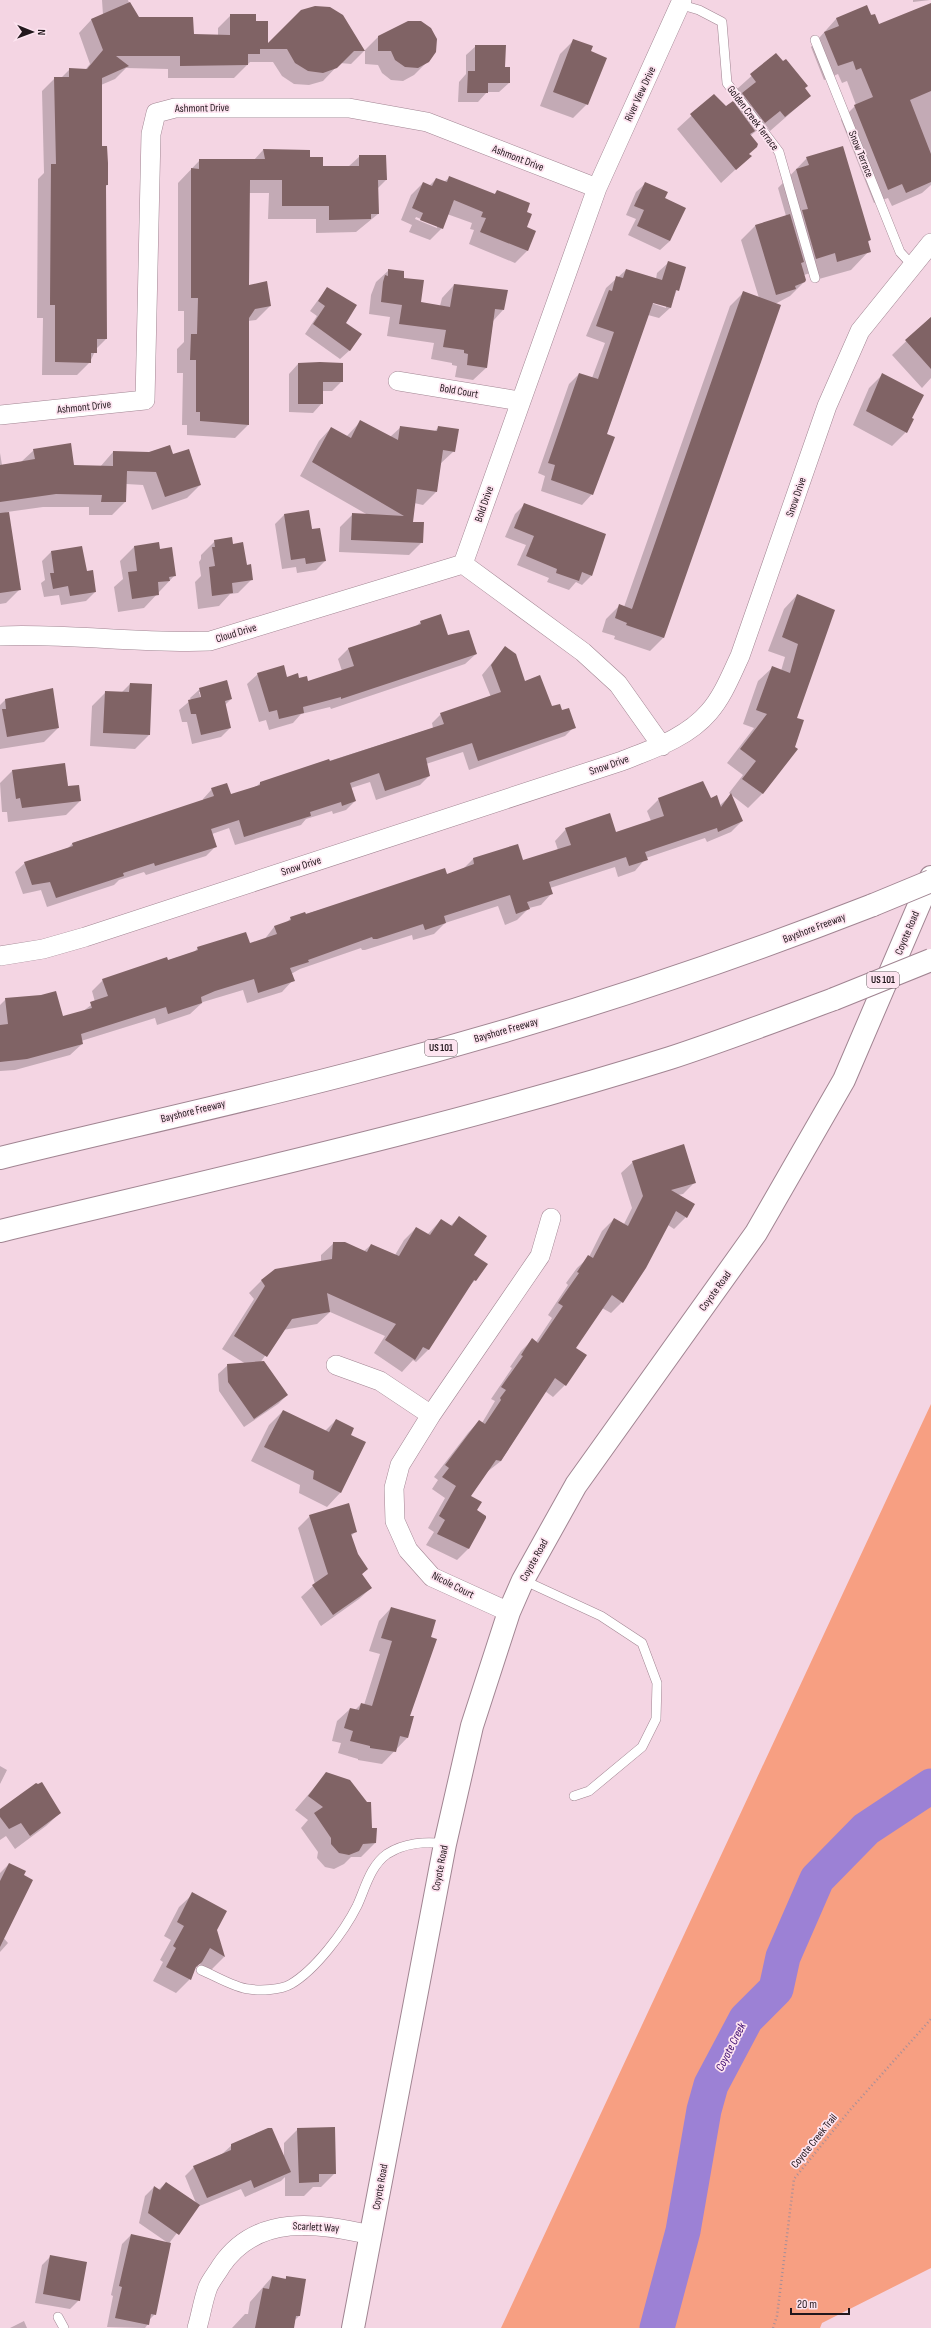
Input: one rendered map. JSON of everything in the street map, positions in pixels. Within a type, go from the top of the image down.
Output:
[{"type":"main road","name":"Coyote Road","points":[[353,2328],[445,1844],[472,1726],[509,1612],[523,1580],[576,1485],[760,1226],[844,1080],[931,878]]},
{"type":"main road","name":"Bayshore Freeway","points":[[0,1158],[356,1072],[544,1020],[627,994],[765,946],[873,905],[931,881]]},
{"type":"main road","name":"US 101","points":[[0,1231],[329,1152],[589,1082],[688,1052],[834,999],[931,960]]},
{"type":"street","name":"River View Drive","points":[[597,188],[682,2]]},
{"type":"street","name":"Ashmont Drive","points":[[0,415],[145,400],[151,134],[156,113],[175,108],[357,110],[427,122],[597,188]]},
{"type":"street","name":"Bold Drive","points":[[463,564],[597,188]]},
{"type":"street","name":"Snow Drive","points":[[0,956],[43,949],[85,937],[615,764],[662,746],[682,734],[709,712],[726,687],[740,656],[827,406],[860,331],[912,265],[931,244]]},
{"type":"street","name":"Bold Court","points":[[398,380],[520,401]]},
{"type":"street","points":[[463,564],[527,609],[589,657],[618,684],[662,746]]},
{"type":"street","name":"Cloud Drive","points":[[0,636],[28,635],[170,643],[210,641],[463,564]]},
{"type":"street","name":"Nicole Court","points":[[509,1612],[432,1577],[408,1550],[395,1521],[394,1488],[400,1465],[431,1415],[540,1256],[551,1218]]},
{"type":"street","points":[[336,1365],[380,1381],[431,1415]]},
{"type":"street","name":"Scarlett Way","points":[[197,2328],[208,2286],[228,2256],[248,2240],[270,2230],[294,2224],[336,2227],[371,2235]]},
{"type":"lane","name":"Golden Creek Terrace","points":[[682,2],[722,22],[727,83],[779,152],[815,278]]},
{"type":"lane","name":"Snow Terrace","points":[[815,40],[900,252],[912,265]]},
{"type":"lane","points":[[523,1580],[601,1616],[642,1643],[657,1683],[656,1719],[642,1747],[589,1791],[574,1796]]},
{"type":"lane","points":[[201,1970],[248,1989],[268,1989],[290,1985],[311,1968],[346,1925],[374,1869],[386,1855],[402,1847],[426,1841],[445,1844]]},
{"type":"lane","points":[[58,2317],[64,2328]]},
{"type":"path","name":"Coyote Creek Trail","points":[[773,2328],[777,2316],[794,2179],[850,2110],[931,2019]]},
{"type":"shaded area","points":[[931,1404],[931,2268],[822,2323],[820,2328],[501,2328]]},
{"type":"building","points":[[130,2],[139,17],[193,17],[194,34],[230,35],[230,14],[256,14],[256,21],[268,21],[268,43],[301,10],[315,6],[330,7],[343,15],[365,51],[354,51],[337,68],[323,73],[308,71],[295,63],[287,49],[260,49],[260,54],[248,54],[248,65],[180,66],[180,56],[116,56],[129,66],[102,78],[102,146],[107,146],[108,163],[108,185],[106,185],[107,339],[97,339],[97,353],[91,353],[91,363],[55,362],[55,305],[50,305],[51,164],[56,164],[54,77],[69,77],[69,68],[87,69],[103,50],[91,19]]},
{"type":"building","points":[[931,3],[931,91],[910,100],[931,154],[931,182],[906,193],[902,184],[888,190],[854,105],[873,97],[861,68],[856,70],[853,61],[838,66],[824,32],[839,26],[836,18],[867,5],[871,15],[875,14],[879,24]]},
{"type":"building","points":[[408,21],[421,21],[431,28],[437,39],[436,52],[429,62],[418,68],[405,67],[395,60],[391,51],[378,51],[378,36]]},
{"type":"building","points":[[573,39],[593,46],[591,51],[607,58],[588,105],[553,92]]},
{"type":"building","points":[[475,45],[506,45],[505,67],[510,67],[510,83],[488,83],[488,93],[467,93],[468,71],[475,71]]},
{"type":"building","points":[[776,53],[783,61],[786,59],[808,86],[805,88],[811,96],[785,117],[780,111],[765,123],[742,93],[756,82],[750,74]]},
{"type":"building","points":[[714,94],[726,106],[733,101],[755,131],[750,134],[758,144],[757,147],[749,154],[752,156],[736,170],[690,114]]},
{"type":"building","points":[[843,146],[871,240],[868,241],[871,252],[837,262],[835,253],[816,259],[802,210],[808,209],[796,169],[809,165],[806,157]]},
{"type":"building","points":[[263,149],[310,150],[310,157],[323,157],[323,166],[359,166],[359,155],[386,155],[387,180],[378,180],[379,214],[371,214],[371,219],[329,220],[329,206],[282,206],[282,180],[250,180],[249,285],[267,281],[271,306],[255,309],[249,318],[249,425],[200,421],[200,412],[196,412],[196,360],[190,360],[191,334],[197,334],[198,298],[191,298],[191,168],[199,169],[199,159],[265,159]]},
{"type":"building","points":[[449,176],[495,194],[497,190],[530,203],[527,212],[532,214],[527,227],[536,231],[528,251],[480,232],[486,218],[481,217],[483,212],[454,200],[443,229],[420,220],[423,213],[412,208],[423,182],[432,186],[436,178],[447,182]]},
{"type":"building","points":[[645,182],[668,192],[665,198],[686,208],[670,241],[637,226],[644,210],[634,206]]},
{"type":"building","points":[[790,214],[804,262],[801,263],[806,280],[805,282],[795,286],[796,289],[776,295],[755,225]]},
{"type":"building","points":[[668,261],[686,267],[679,291],[676,290],[671,308],[653,303],[607,434],[615,437],[593,495],[551,480],[555,465],[548,463],[579,373],[598,379],[614,332],[596,326],[609,290],[612,291],[616,276],[623,278],[626,269],[662,280]]},
{"type":"building","points":[[388,269],[404,271],[404,278],[424,280],[421,302],[450,307],[454,284],[508,290],[504,310],[495,309],[487,368],[467,365],[468,354],[464,353],[464,350],[443,347],[446,330],[399,324],[402,305],[381,302],[383,282],[385,275],[388,276]]},
{"type":"building","points":[[327,287],[357,305],[346,323],[362,334],[350,351],[313,324],[325,306],[318,301]]},
{"type":"building","points":[[743,291],[781,305],[664,638],[626,625],[627,623],[615,618],[619,604],[632,609]]},
{"type":"building","points":[[931,317],[931,369],[905,340]]},
{"type":"building","points":[[298,363],[343,363],[343,382],[323,382],[323,404],[298,404]]},
{"type":"building","points":[[882,373],[924,395],[912,418],[914,419],[907,433],[866,411]]},
{"type":"building","points":[[360,420],[398,440],[400,426],[437,431],[438,426],[459,429],[455,452],[443,450],[437,492],[417,489],[413,522],[424,522],[423,543],[351,540],[352,513],[404,516],[312,462],[331,427],[351,438]]},
{"type":"building","points":[[71,443],[74,465],[113,466],[113,451],[149,452],[170,445],[173,454],[189,449],[201,485],[165,497],[156,472],[127,471],[126,502],[101,502],[102,495],[56,494],[0,502],[0,465],[35,459],[33,449]]},
{"type":"building","points":[[524,503],[606,534],[592,576],[582,572],[579,581],[556,573],[557,569],[526,556],[534,536],[514,528]]},
{"type":"building","points":[[309,510],[312,529],[320,528],[326,561],[306,564],[305,558],[291,560],[284,514]]},
{"type":"building","points":[[9,512],[21,590],[0,593],[0,513]]},
{"type":"building","points":[[232,537],[233,544],[243,542],[247,565],[251,564],[253,580],[232,583],[233,593],[212,596],[209,567],[215,566],[212,547],[215,547],[214,540]]},
{"type":"building","points":[[159,542],[160,549],[172,547],[176,576],[169,577],[170,581],[158,582],[159,595],[132,599],[128,572],[137,571],[134,546]]},
{"type":"building","points":[[82,546],[87,571],[93,570],[96,592],[70,596],[68,586],[53,589],[50,573],[54,573],[51,551]]},
{"type":"building","points":[[797,594],[835,610],[797,718],[804,720],[795,747],[798,749],[763,794],[742,779],[756,761],[740,749],[767,714],[756,710],[772,666],[790,673],[798,644],[782,637]]},
{"type":"building","points":[[441,614],[448,635],[469,630],[477,654],[341,699],[341,697],[303,707],[304,713],[279,719],[277,710],[269,712],[257,673],[284,665],[287,677],[298,673],[299,678],[307,676],[308,681],[354,666],[348,648],[421,624],[420,621]]},
{"type":"building","points":[[505,646],[516,654],[525,681],[540,675],[552,706],[560,704],[562,710],[569,708],[576,728],[478,761],[472,743],[426,758],[430,776],[385,791],[379,773],[350,783],[356,801],[342,806],[341,802],[310,812],[311,816],[244,837],[239,820],[211,829],[217,847],[155,866],[154,863],[123,873],[124,876],[56,898],[50,882],[32,885],[24,862],[73,846],[72,843],[214,796],[211,788],[227,783],[231,794],[260,785],[260,782],[329,759],[330,761],[444,724],[440,713],[501,692],[491,665]]},
{"type":"building","points":[[227,680],[232,699],[225,701],[231,728],[201,735],[196,714],[191,714],[188,700],[201,697],[199,688]]},
{"type":"building","points":[[130,683],[152,684],[150,735],[103,733],[105,691],[129,692]]},
{"type":"building","points":[[53,688],[59,728],[7,737],[2,709],[6,709],[5,699]]},
{"type":"building","points":[[65,763],[68,786],[79,785],[81,801],[22,808],[20,798],[16,799],[12,770]]},
{"type":"building","points":[[703,781],[711,798],[717,795],[721,807],[731,793],[743,821],[718,832],[717,828],[645,852],[648,860],[629,866],[626,857],[549,882],[553,894],[527,902],[530,909],[516,914],[510,895],[444,916],[446,923],[425,930],[423,924],[377,939],[373,939],[372,937],[308,960],[309,962],[290,968],[295,981],[258,993],[254,979],[215,991],[201,997],[202,1003],[168,1014],[166,1007],[81,1034],[83,1044],[27,1059],[0,1062],[0,1025],[8,1024],[5,998],[41,995],[56,991],[63,1016],[92,1008],[90,1002],[108,996],[102,979],[167,957],[168,960],[198,950],[197,947],[246,932],[250,943],[277,934],[274,926],[291,920],[290,917],[305,912],[306,914],[445,868],[447,874],[474,864],[473,858],[518,844],[523,860],[571,845],[565,828],[610,813],[616,832],[664,816],[658,798]]},
{"type":"building","points":[[684,1144],[696,1183],[671,1190],[695,1204],[687,1218],[676,1211],[646,1268],[623,1303],[612,1295],[576,1348],[587,1355],[566,1386],[555,1378],[501,1461],[496,1460],[471,1496],[482,1502],[477,1510],[486,1516],[486,1518],[469,1549],[437,1534],[445,1520],[439,1516],[456,1486],[442,1477],[449,1468],[445,1465],[479,1420],[485,1424],[501,1400],[500,1398],[506,1390],[501,1387],[523,1356],[521,1355],[532,1338],[538,1343],[563,1306],[558,1303],[579,1273],[577,1272],[588,1255],[593,1258],[614,1218],[628,1226],[643,1196],[632,1161]]},
{"type":"building","points":[[459,1216],[487,1236],[474,1255],[488,1264],[476,1281],[474,1280],[429,1350],[423,1347],[415,1360],[385,1340],[396,1324],[327,1293],[330,1312],[292,1319],[267,1357],[234,1336],[265,1286],[261,1280],[275,1269],[332,1259],[333,1242],[345,1242],[367,1252],[371,1244],[399,1256],[416,1227],[430,1235],[441,1219],[452,1226]]},
{"type":"building","points":[[264,1361],[288,1395],[254,1419],[228,1382],[227,1364]]},
{"type":"building","points":[[283,1410],[329,1432],[336,1419],[354,1428],[351,1435],[366,1442],[341,1493],[313,1479],[314,1471],[264,1447]]},
{"type":"building","points":[[349,1503],[357,1532],[351,1534],[358,1554],[368,1569],[362,1574],[372,1588],[333,1615],[312,1585],[328,1574],[309,1515]]},
{"type":"building","points":[[391,1607],[436,1620],[431,1637],[437,1639],[410,1716],[414,1716],[408,1738],[400,1736],[396,1752],[370,1748],[370,1746],[350,1741],[353,1731],[344,1728],[350,1708],[359,1710],[361,1703],[372,1706],[392,1641],[381,1638]]},
{"type":"building","points":[[326,1772],[350,1780],[367,1802],[371,1802],[372,1828],[377,1828],[376,1843],[363,1844],[359,1851],[349,1855],[339,1853],[331,1844],[331,1838],[314,1813],[323,1807],[308,1796]]},
{"type":"building","points":[[42,1782],[61,1813],[30,1836],[21,1823],[9,1829],[0,1817],[0,1809],[36,1783],[38,1784]]},
{"type":"building","points":[[9,1863],[26,1871],[24,1875],[33,1880],[0,1947],[0,1881]]},
{"type":"building","points":[[192,1892],[227,1911],[217,1930],[225,1957],[210,1948],[202,1962],[196,1967],[191,1980],[166,1967],[176,1948],[173,1946],[184,1926],[177,1922]]},
{"type":"building","points":[[335,2127],[336,2174],[319,2174],[319,2182],[299,2183],[297,2128]]},
{"type":"building","points":[[268,2128],[272,2128],[291,2172],[254,2188],[251,2180],[207,2198],[193,2166],[231,2150],[231,2144]]},
{"type":"building","points":[[166,2182],[200,2205],[179,2235],[148,2213],[154,2186],[160,2190]]},
{"type":"building","points":[[131,2234],[171,2243],[156,2315],[151,2314],[149,2325],[115,2318],[122,2287],[119,2286]]},
{"type":"building","points":[[50,2255],[87,2262],[80,2301],[43,2294]]},
{"type":"building","points":[[272,2276],[286,2279],[286,2276],[306,2279],[300,2316],[296,2316],[294,2328],[255,2328],[263,2288],[269,2289]]},
{"type":"waterway","name":"Coyote Creek","points":[[657,2328],[683,2231],[704,2110],[711,2085],[746,2019],[776,1989],[783,1957],[817,1879],[866,1829],[931,1786]]}]
